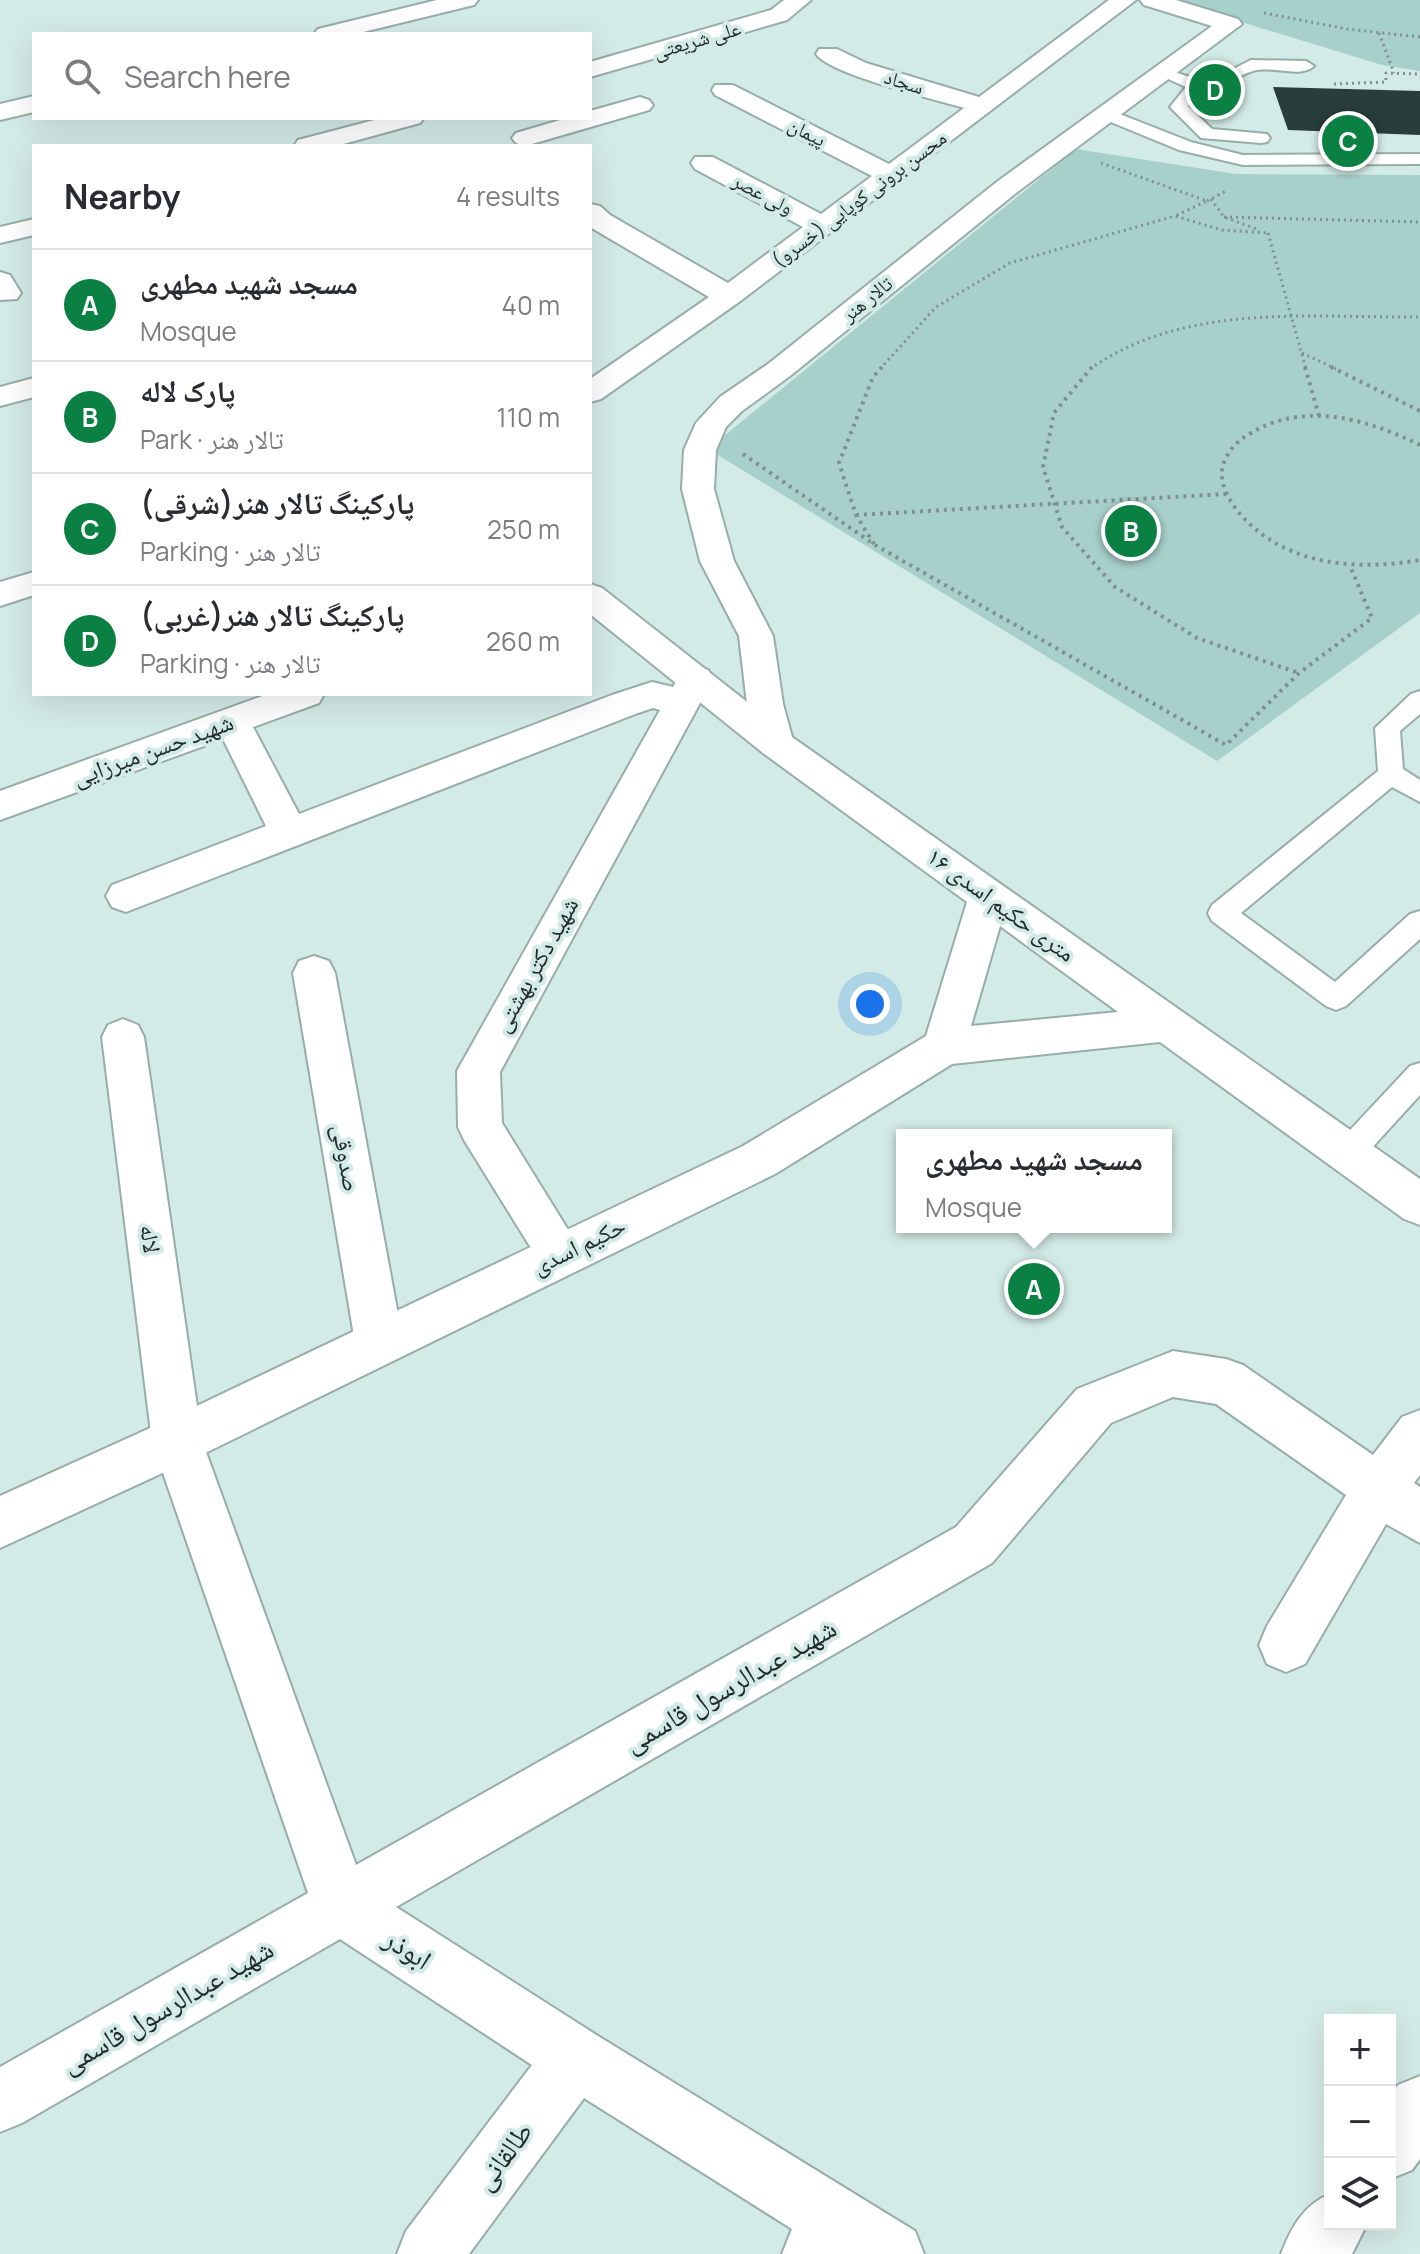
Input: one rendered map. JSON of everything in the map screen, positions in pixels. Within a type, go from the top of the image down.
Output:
[{"type":"street","points":[[334,32],[466,0]]},
{"type":"street","name":"علی شریعتی","points":[[592,69],[779,15],[799,0]]},
{"type":"street","name":"محسن برونی کوپایی (خسرو)","points":[[592,392],[729,296],[1124,0]]},
{"type":"street","name":"تالار هنر","points":[[776,744],[765,704],[756,636],[717,561],[698,489],[700,450],[712,423],[731,404],[779,370],[1007,187],[1230,24],[1152,0]]},
{"type":"street","name":"سجاد","points":[[828,54],[857,68],[983,106]]},
{"type":"street","name":"پیمان","points":[[724,90],[890,175]]},
{"type":"street","points":[[0,112],[32,104]]},
{"type":"street","points":[[592,117],[640,105]]},
{"type":"street","points":[[314,144],[404,120]]},
{"type":"street","points":[[522,134],[579,120]]},
{"type":"street","name":"ولی عصر","points":[[704,163],[822,226]]},
{"type":"street","points":[[592,214],[729,296]]},
{"type":"street","points":[[0,235],[32,227]]},
{"type":"street","points":[[0,397],[32,388]]},
{"type":"street","points":[[0,594],[32,584]]},
{"type":"street","name":"۱۶ متری حکیم اسدی","points":[[592,598],[688,690],[776,744],[1348,1153],[1414,1191]]},
{"type":"street","points":[[126,896],[625,704],[652,695],[688,690]]},
{"type":"street","name":"شهید دکتر بهشتی","points":[[560,1254],[480,1127],[478,1071],[688,690]]},
{"type":"street","name":"شهید حسن میرزایی","points":[[0,806],[301,696]]},
{"type":"street","points":[[232,721],[289,833]]},
{"type":"street","points":[[944,1047],[989,896]]},
{"type":"street","name":"صدوقی","points":[[314,973],[379,1342]]},
{"type":"street","name":"حکیم اسدی","points":[[0,1522],[177,1441],[759,1160],[944,1047],[1168,1024]]},
{"type":"street","name":"لاله","points":[[123,1037],[177,1441]]},
{"type":"street","name":"شهید عبدالرسول قاسمی","points":[[0,2101],[974,1545],[1094,1406],[1173,1374],[1226,1382],[1399,1503]]},
{"type":"street","points":[[1286,1645],[1399,1503],[1420,1434]]},
{"type":"street","points":[[177,1441],[342,1906]]},
{"type":"street","name":"ابوذر","points":[[342,1906],[576,2058],[825,2236],[892,2254]]},
{"type":"street","name":"طالقانی","points":[[429,2254],[576,2058]]},
{"type":"street","points":[[1396,2140],[1420,2107]]},
{"type":"street","points":[[1313,2254],[1331,2230]]},
{"type":"lane","points":[[1163,73],[1196,85],[1215,85],[1251,65],[1306,66]]},
{"type":"lane","points":[[1196,85],[1179,107],[1207,134],[1261,138]]},
{"type":"lane","points":[[1107,114],[1185,146],[1243,160],[1379,164],[1420,159]]},
{"type":"lane","points":[[1296,139],[1305,164]]},
{"type":"lane","points":[[1370,141],[1379,164]]},
{"type":"lane","points":[[1391,774],[1387,728],[1420,700]]},
{"type":"lane","points":[[1391,774],[1420,792]]},
{"type":"lane","points":[[1391,774],[1222,913],[1336,998],[1420,922]]},
{"type":"lane","points":[[1348,1153],[1420,1075]]},
{"type":"path","points":[[1259,12],[1420,37]]},
{"type":"path","points":[[1378,32],[1394,73]]},
{"type":"path","points":[[1341,84],[1386,82],[1386,73],[1420,74]]},
{"type":"path","points":[[875,545],[856,515],[839,463],[873,377],[936,307],[1010,263],[1175,216],[1207,201],[1093,160]]},
{"type":"path","points":[[1211,199],[1224,217],[1268,233]]},
{"type":"path","points":[[1175,216],[1222,230],[1268,233]]},
{"type":"path","points":[[1224,217],[1420,222]]},
{"type":"path","points":[[1268,233],[1319,416]]},
{"type":"path","points":[[1299,673],[1197,638],[1115,587],[1062,527],[1043,467],[1054,413],[1091,368],[1149,336],[1223,319],[1420,317]]},
{"type":"path","points":[[1301,353],[1420,411]]},
{"type":"path","points":[[1420,445],[1396,432],[1358,420],[1319,416],[1283,419],[1252,430],[1232,447],[1222,469],[1226,494],[1244,520],[1272,541],[1309,558],[1350,566],[1390,567],[1420,560]]},
{"type":"path","points":[[739,452],[875,545],[1226,745],[1299,673],[1372,618],[1350,566]]},
{"type":"path","points":[[856,515],[1226,494]]},
{"type":"shaded area","points":[[1169,0],[1420,0],[1420,71],[1382,65]]},
{"type":"shaded area","points":[[1076,149],[1236,174],[1420,175],[1420,613],[1217,761],[708,449]]},
{"type":"building","points":[[1273,87],[1420,91],[1420,135],[1288,130]]},
{"type":"place","name":"پارکینگ تالار هنر(غربی)","points":[[1215,90]]},
{"type":"place","name":"پارکینگ تالار هنر(شرقی)","points":[[1348,141]]},
{"type":"place","name":"پارک لاله","points":[[1131,531]]},
{"type":"place","name":"مسجد شهید مطهری","points":[[1034,1289]]}]
